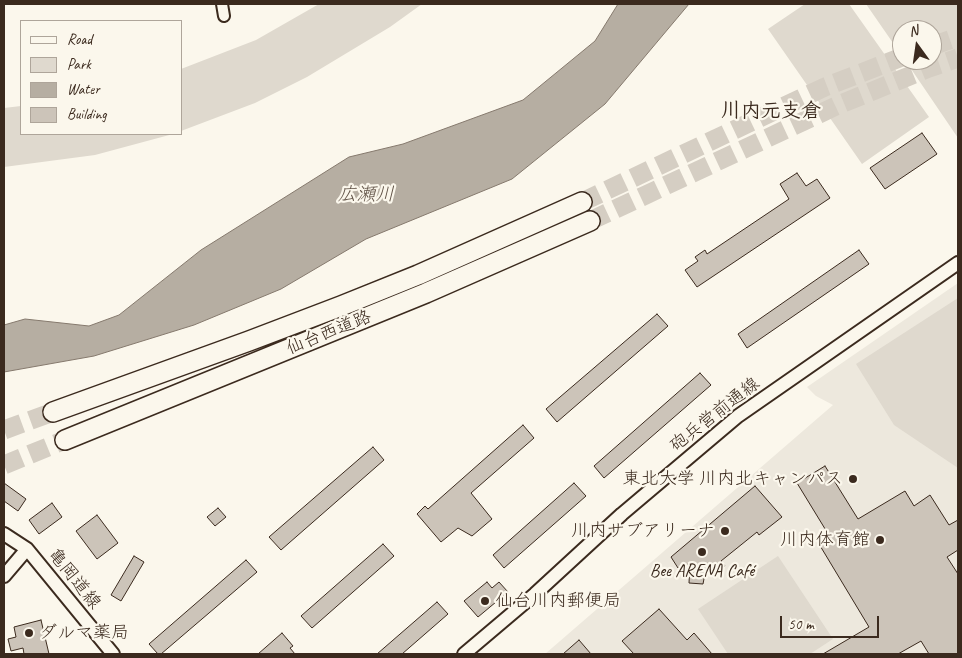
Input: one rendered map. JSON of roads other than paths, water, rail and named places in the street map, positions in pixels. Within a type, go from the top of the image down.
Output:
[{"type":"highway","name":"仙台西道路","points":[[53,412],[341,306],[418,275],[582,202]]},
{"type":"highway","name":"仙台西道路","points":[[65,440],[389,308],[590,221]]},
{"type":"street","points":[[222,4],[224,16]]},
{"type":"street","name":"砲兵営前通線","points":[[464,654],[535,594],[622,514],[738,416],[958,263]]},
{"type":"street","name":"亀岡道線","points":[[4,534],[27,548],[113,654]]},
{"type":"street","points":[[4,576],[27,548]]},
{"type":"water","name":"広瀬川","points":[[618,4],[689,4],[605,104],[512,179],[366,239],[281,289],[194,325],[94,356],[4,372],[4,325],[25,319],[89,326],[119,315],[201,250],[349,157],[403,144],[523,100],[595,41]]},
{"type":"tunnel","points":[[942,43],[958,37]]},
{"type":"tunnel","points":[[590,221],[836,106],[958,58]]},
{"type":"tunnel","points":[[582,202],[825,87],[892,61]]},
{"type":"tunnel","points":[[4,430],[53,412]]},
{"type":"tunnel","points":[[4,465],[65,440]]},
{"type":"place","name":"東北大学 川内北キャンパス","points":[[853,479]]},
{"type":"place","name":"川内サブアリーナ","points":[[725,531]]},
{"type":"place","name":"川内体育館","points":[[880,540]]},
{"type":"place","name":"Bee ARENA Café","points":[[702,552]]},
{"type":"place","name":"仙台川内郵便局","points":[[485,601]]},
{"type":"place","name":"ダルマ薬局","points":[[29,633]]},
{"type":"district","name":"川内元支倉","points":[[771,112]]}]
